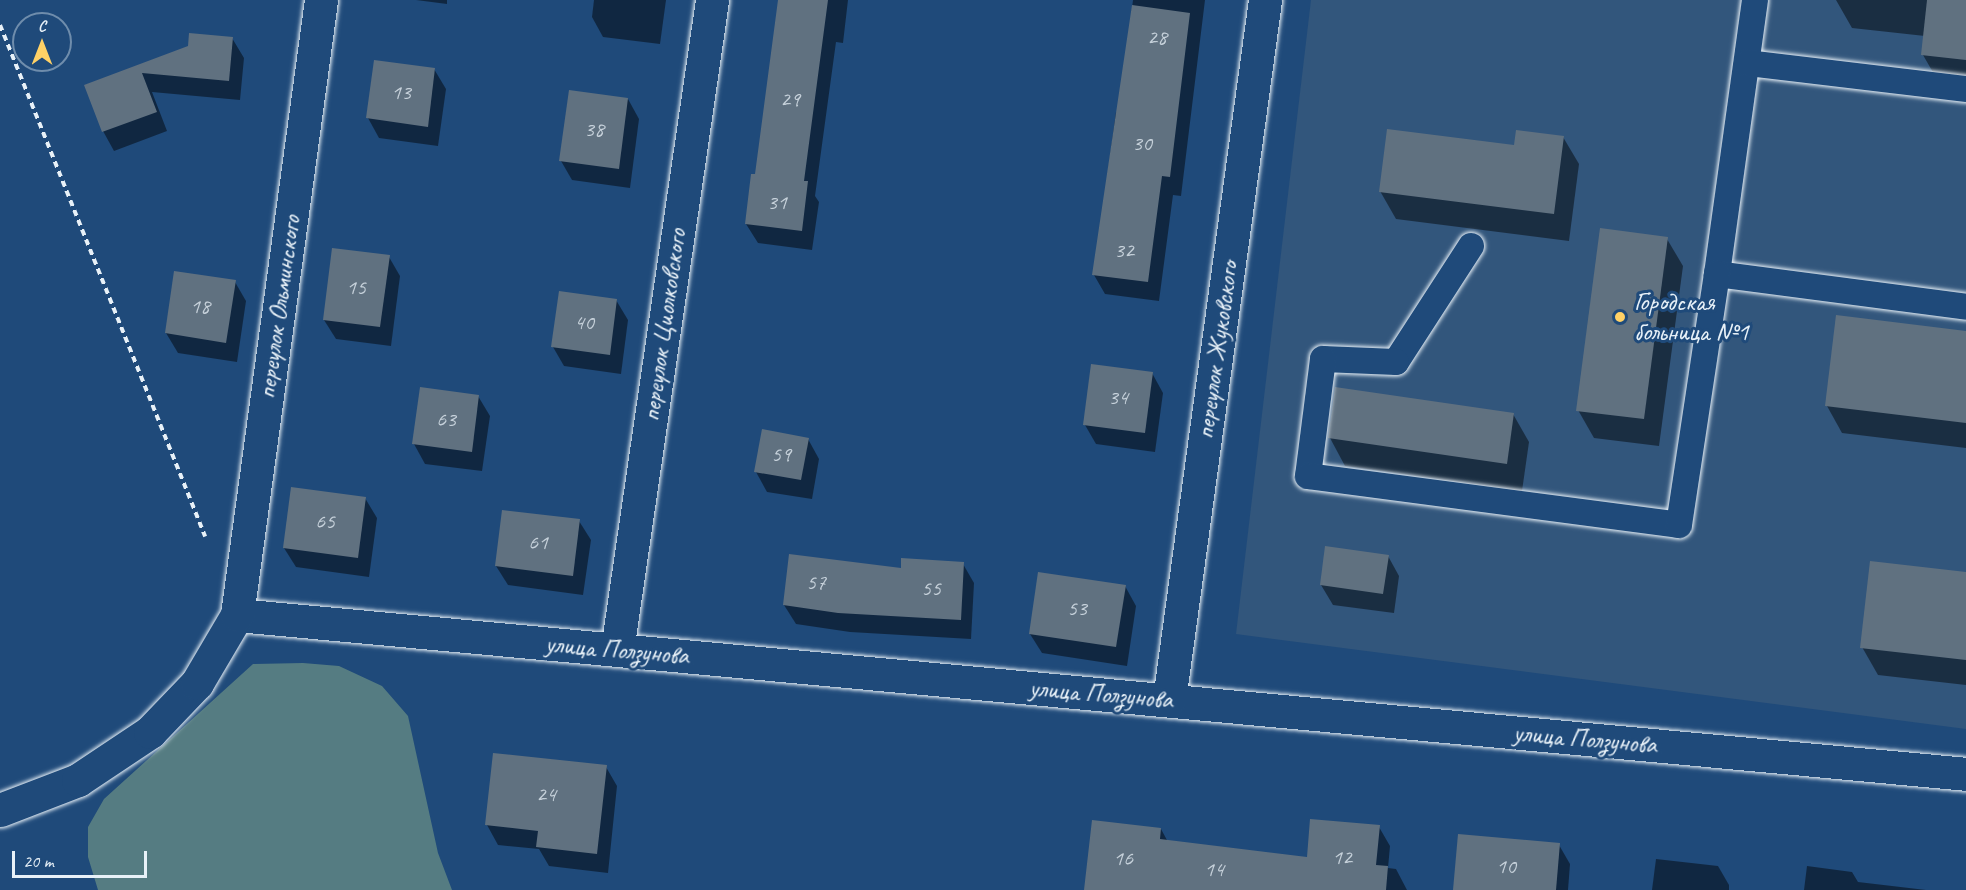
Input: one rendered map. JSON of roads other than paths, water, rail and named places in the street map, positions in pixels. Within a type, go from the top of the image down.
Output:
[{"type":"street","name":"переулок Ольминского","points":[[237,615],[321,0]]},
{"type":"street","name":"переулок Циолковского","points":[[617,650],[712,0]]},
{"type":"street","name":"переулок Жуковского","points":[[1169,700],[1265,0]]},
{"type":"street","name":"улица Ползунова","points":[[237,615],[1966,774]]},
{"type":"street","points":[[0,810],[78,780],[150,732],[197,683],[237,615]]},
{"type":"lane","points":[[1471,246],[1396,362],[1323,359],[1308,476],[1679,525],[1755,0]]},
{"type":"lane","points":[[1747,63],[1966,89]]},
{"type":"lane","points":[[1717,274],[1966,307]]},
{"type":"place","name":"Городская больница №1","points":[[1620,317]]}]
